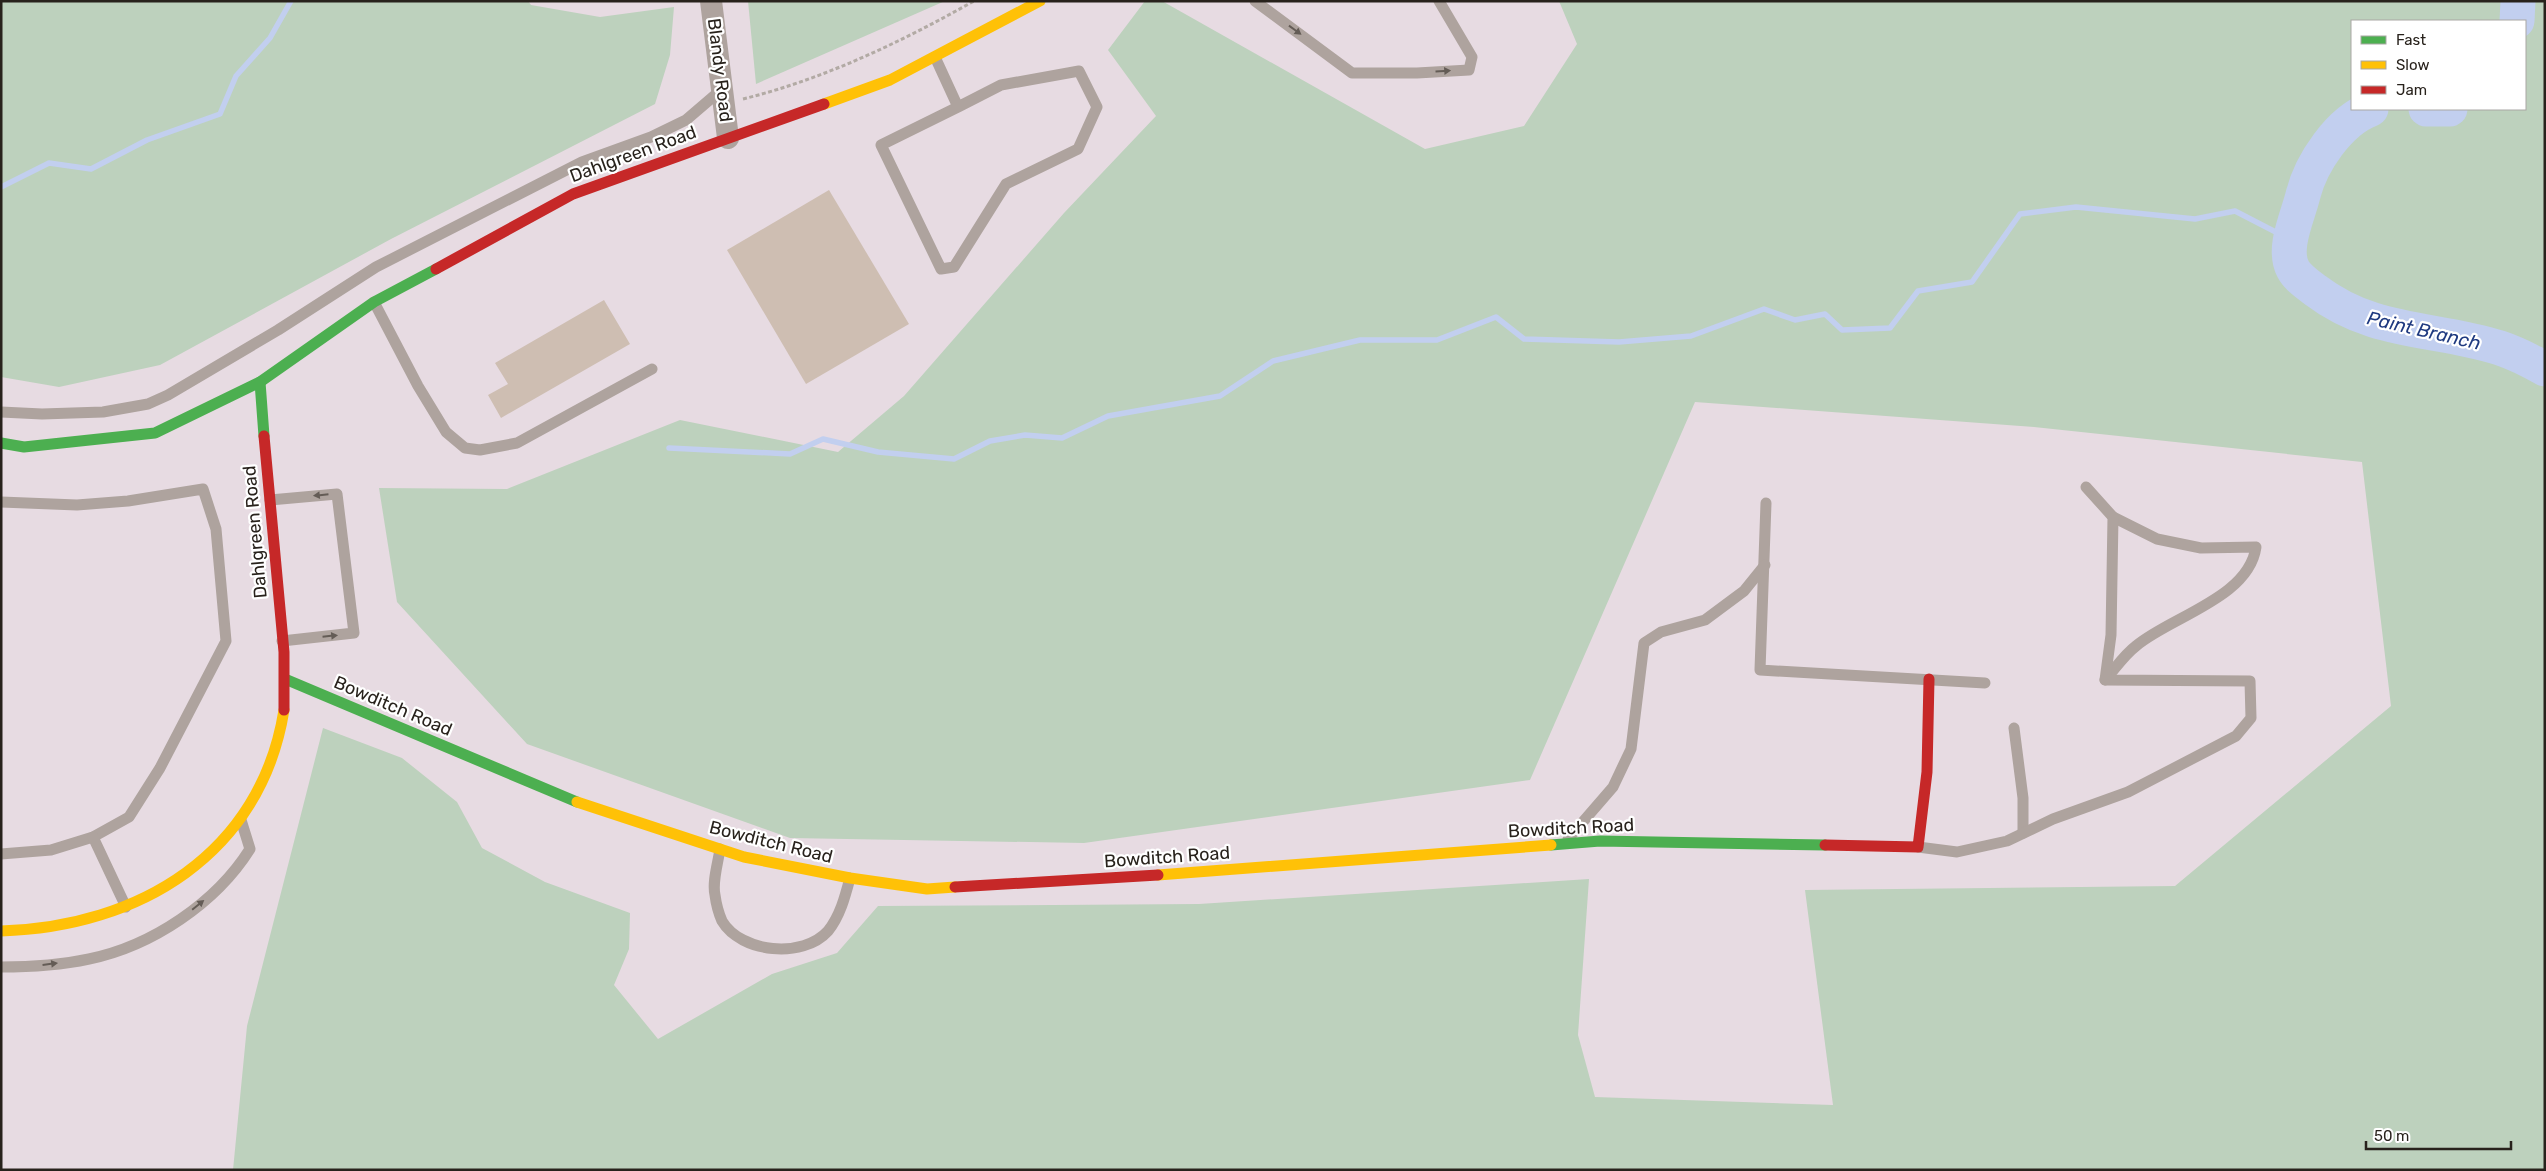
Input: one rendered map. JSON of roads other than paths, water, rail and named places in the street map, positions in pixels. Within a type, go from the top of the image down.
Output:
[{"type":"street","name":"Blandy Road","points":[[711,1],[728,138]]},
{"type":"street","name":"Dahlgreen Road","points":[[1,443],[24,447],[155,433],[260,382],[374,302],[573,194],[890,80],[1040,1]]},
{"type":"street","name":"Dahlgreen Road","points":[[1,931],[43,929],[68,925],[126,907],[158,892],[197,867],[213,853],[241,818],[261,786],[272,759],[280,729],[285,679],[260,382]]},
{"type":"street","name":"Bowditch Road","points":[[285,679],[591,808],[744,857],[850,878],[927,889],[1158,875],[1600,841],[1918,847]]},
{"type":"street","points":[[1918,847],[1927,772],[1929,679]]},
{"type":"lane","points":[[1255,1],[1352,73],[1416,73],[1469,70],[1472,57],[1439,1]]},
{"type":"lane","points":[[935,57],[958,107]]},
{"type":"lane","points":[[1079,71],[1097,107],[1078,149],[1006,184],[954,267],[941,269],[881,145],[958,107],[1001,85],[1079,71]]},
{"type":"lane","points":[[1,412],[42,414],[103,412],[148,404],[168,395],[278,330],[376,267],[582,162],[651,137],[686,120],[722,97]]},
{"type":"lane","points":[[374,302],[418,386],[446,432],[465,448],[480,450],[517,443],[652,369]]},
{"type":"lane","points":[[2086,487],[2113,517],[2157,539],[2201,548],[2256,547],[2254,560],[2227,592],[2136,646],[2105,680]]},
{"type":"lane","points":[[1,502],[77,505],[128,501],[203,489],[216,529],[226,641],[160,768],[129,818],[93,837],[51,850],[1,854]]},
{"type":"lane","points":[[270,500],[337,494],[354,633],[282,641]]},
{"type":"lane","points":[[1766,503],[1760,670],[1985,683]]},
{"type":"lane","points":[[2105,680],[2111,635],[2113,517]]},
{"type":"lane","points":[[1563,844],[1614,787],[1631,748],[1644,643],[1661,632],[1705,620],[1744,592],[1765,565]]},
{"type":"lane","points":[[1918,847],[1957,852],[2007,840],[2053,819],[2128,792],[2236,736],[2251,718],[2250,681],[2105,680]]},
{"type":"lane","points":[[2014,728],[2024,798],[2023,833]]},
{"type":"lane","points":[[1,967],[90,959],[136,944],[177,921],[219,888],[250,849],[241,818]]},
{"type":"lane","points":[[93,837],[126,907]]},
{"type":"lane","points":[[720,849],[714,893],[722,921],[744,942],[771,950],[801,948],[827,932],[843,904],[850,878]]},
{"type":"waterway","points":[[1,187],[49,163],[91,169],[147,140],[220,114],[236,76],[270,38],[291,1]]},
{"type":"waterway","name":"Paint Branch","points":[[2517,20],[2518,1]]},
{"type":"waterway","name":"Paint Branch","points":[[2369,110],[2348,123],[2338,133],[2328,144],[2312,170],[2290,242],[2290,261],[2295,272],[2302,280],[2337,305],[2360,315],[2382,323],[2476,341],[2500,348],[2523,357],[2545,369]]},
{"type":"waterway","points":[[669,448],[790,454],[823,439],[878,452],[954,459],[990,441],[1025,435],[1062,438],[1108,416],[1220,396],[1273,361],[1360,340],[1437,340],[1496,317],[1524,339],[1619,342],[1691,336],[1764,309],[1795,320],[1825,314],[1842,330],[1890,328],[1918,291],[1972,282],[2020,214],[2076,207],[2195,219],[2235,211],[2291,240]]}]
